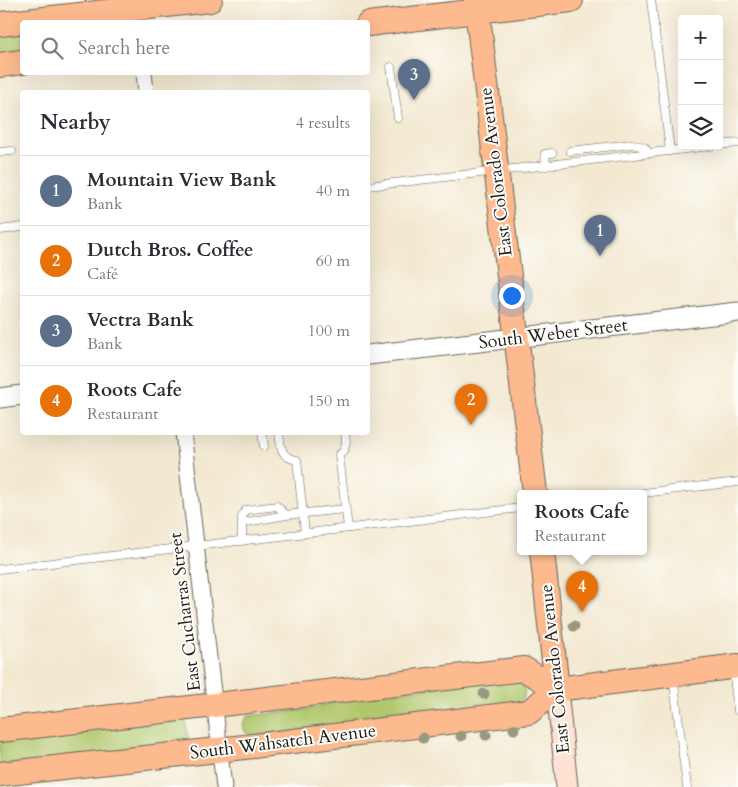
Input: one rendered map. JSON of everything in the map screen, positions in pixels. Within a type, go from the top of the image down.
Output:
[{"type":"main road","points":[[66,20],[132,16],[210,0]]},
{"type":"main road","points":[[370,24],[476,6],[572,0]]},
{"type":"main road","name":"East Colorado Avenue","points":[[476,6],[535,490]]},
{"type":"main road","points":[[0,24],[20,23]]},
{"type":"main road","points":[[0,65],[20,62]]},
{"type":"main road","name":"East Colorado Avenue","points":[[542,555],[567,787]]},
{"type":"main road","points":[[0,730],[524,669],[557,689],[736,666]]},
{"type":"main road","name":"South Wahsatch Avenue","points":[[0,774],[220,750],[528,712],[557,689]]},
{"type":"street","points":[[144,75],[146,90]]},
{"type":"street","name":"South Weber Street","points":[[370,355],[738,312]]},
{"type":"street","points":[[0,398],[20,395]]},
{"type":"street","name":"East Cucharras Street","points":[[182,435],[224,787]]},
{"type":"lane","points":[[651,0],[670,151]]},
{"type":"lane","points":[[391,67],[398,118]]},
{"type":"lane","points":[[723,145],[738,143]]},
{"type":"lane","points":[[570,151],[632,144],[644,147],[649,154]]},
{"type":"lane","points":[[370,186],[678,150]]},
{"type":"lane","points":[[0,152],[12,151]]},
{"type":"lane","points":[[546,166],[545,154],[552,153]]},
{"type":"lane","points":[[0,230],[20,227]]},
{"type":"lane","points":[[262,435],[264,446]]},
{"type":"lane","points":[[279,435],[282,451],[287,458],[297,460],[305,533]]},
{"type":"lane","points":[[345,435],[344,451],[339,455],[348,528]]},
{"type":"lane","points":[[647,493],[738,482]]},
{"type":"lane","points":[[242,541],[242,517],[246,510],[277,506],[286,515]]},
{"type":"lane","points":[[0,569],[517,508]]},
{"type":"lane","points":[[242,522],[345,509]]},
{"type":"lane","points":[[736,666],[738,711]]},
{"type":"lane","points":[[673,674],[687,787]]},
{"type":"green space","points":[[20,31],[20,52],[0,55],[0,33]]},
{"type":"green space","points":[[513,677],[523,686],[525,692],[519,704],[252,736],[245,732],[244,727],[244,721],[248,716],[309,709],[345,698]]},
{"type":"green space","points":[[185,716],[189,744],[0,765],[0,737]]},
{"type":"place","name":"Vectra Bank","points":[[414,100]]},
{"type":"place","name":"Mountain View Bank","points":[[600,256]]},
{"type":"place","name":"Dutch Bros. Coffee","points":[[471,425]]},
{"type":"place","name":"Roots Cafe","points":[[582,612]]}]
